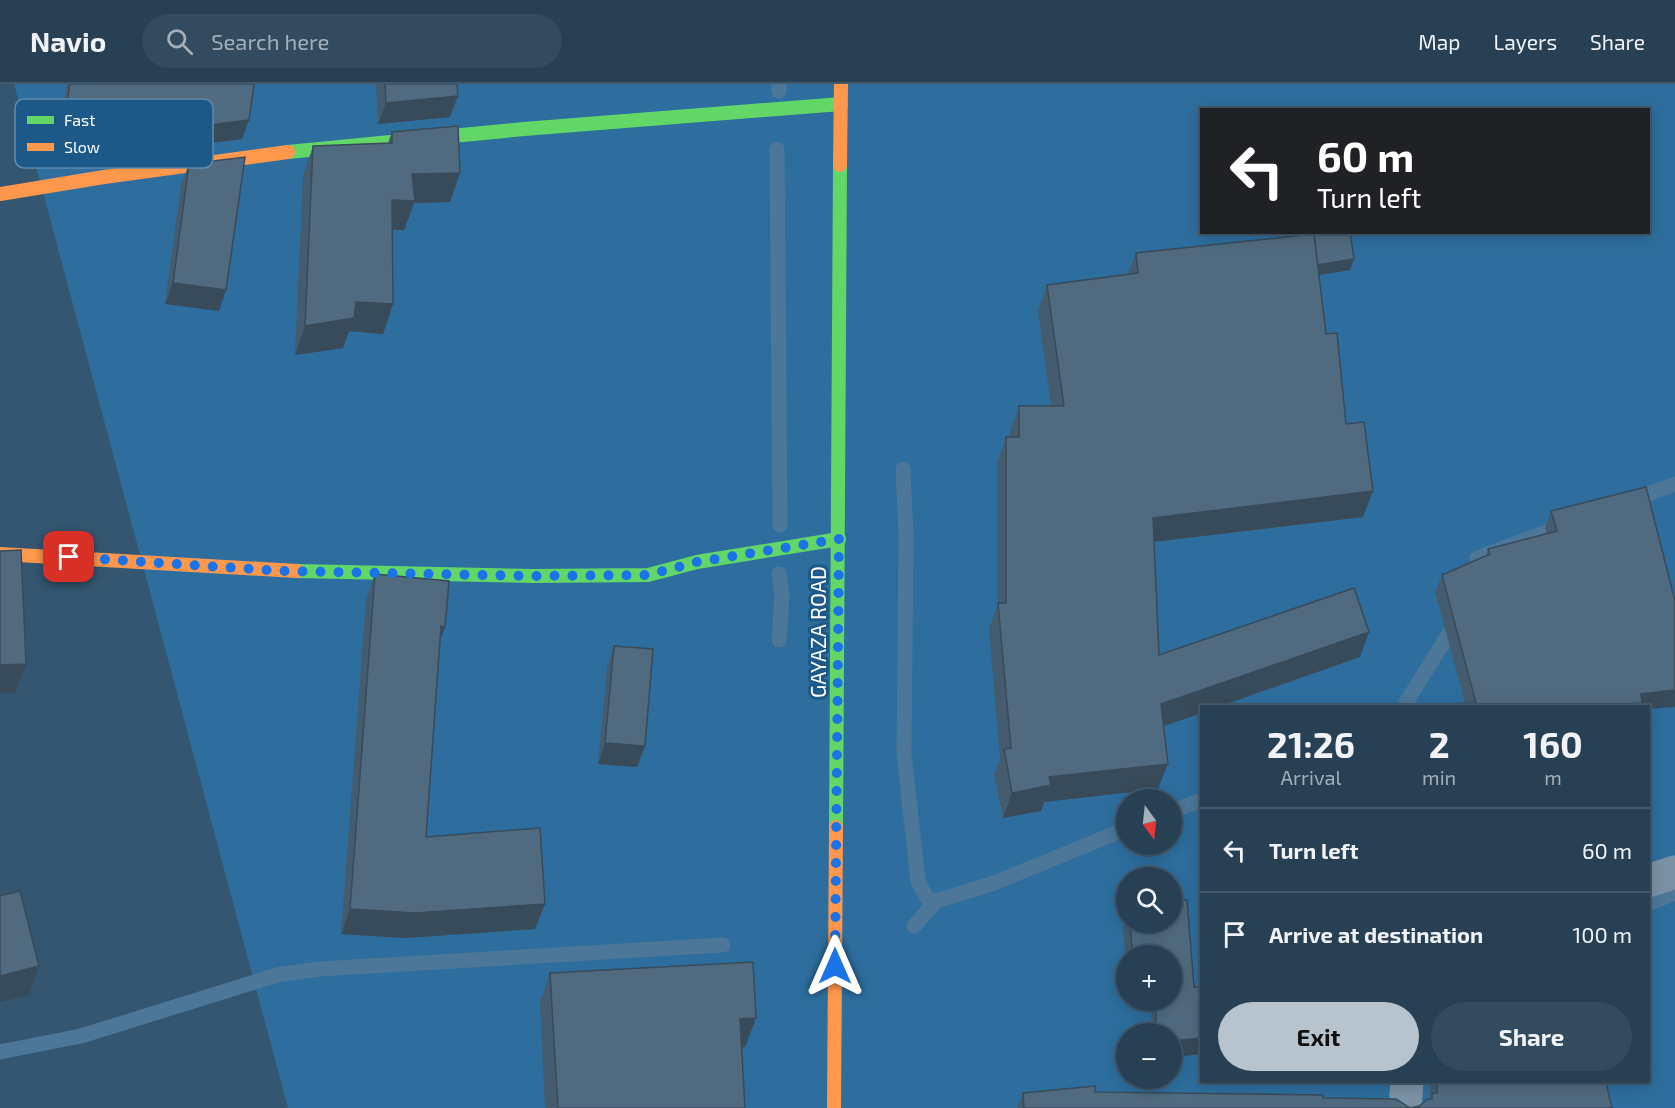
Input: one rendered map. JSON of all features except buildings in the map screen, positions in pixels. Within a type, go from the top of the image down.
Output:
[{"type":"street","name":"GAYAZA ROAD","points":[[834,1108],[841,84]]},
{"type":"street","points":[[213,161],[389,140],[841,104]]},
{"type":"street","points":[[0,195],[150,168]]},
{"type":"street","points":[[0,554],[282,571],[533,576],[648,575],[697,562],[839,539]]},
{"type":"street","points":[[1650,880],[1675,872]]},
{"type":"street","points":[[1405,1108],[1407,1083]]},
{"type":"shaded area","points":[[14,84],[1675,84],[1675,1108],[288,1108],[36,168],[213,168],[213,99],[18,99]]},
{"type":"waterway","points":[[779,84],[779,91]]},
{"type":"waterway","points":[[777,149],[780,525]]},
{"type":"waterway","points":[[903,469],[906,537],[904,754],[918,881],[932,907]]},
{"type":"waterway","points":[[1629,501],[1675,484]]},
{"type":"waterway","points":[[1481,579],[1477,558],[1565,525]]},
{"type":"waterway","points":[[779,574],[782,595],[779,640]]},
{"type":"waterway","points":[[1405,705],[1451,630],[1462,624]]},
{"type":"waterway","points":[[1182,807],[1200,801]]},
{"type":"waterway","points":[[914,926],[936,901],[994,883],[1116,833]]},
{"type":"waterway","points":[[1650,903],[1675,893]]},
{"type":"waterway","points":[[0,1052],[81,1036],[277,975],[320,969],[723,945]]},
{"type":"traffic: fast","points":[[288,152],[524,129],[841,104]]},
{"type":"traffic: fast","points":[[836,827],[840,165]]},
{"type":"traffic: fast","points":[[297,571],[533,576],[648,575],[697,562],[839,539]]},
{"type":"traffic: slow","points":[[840,165],[841,84]]},
{"type":"traffic: slow","points":[[213,162],[288,152]]},
{"type":"traffic: slow","points":[[0,194],[170,168]]},
{"type":"traffic: slow","points":[[0,554],[297,571]]},
{"type":"traffic: slow","points":[[834,1108],[836,827]]},
{"type":"route","points":[[69,557],[282,571],[533,576],[648,575],[697,562],[839,539],[835,966]]}]
